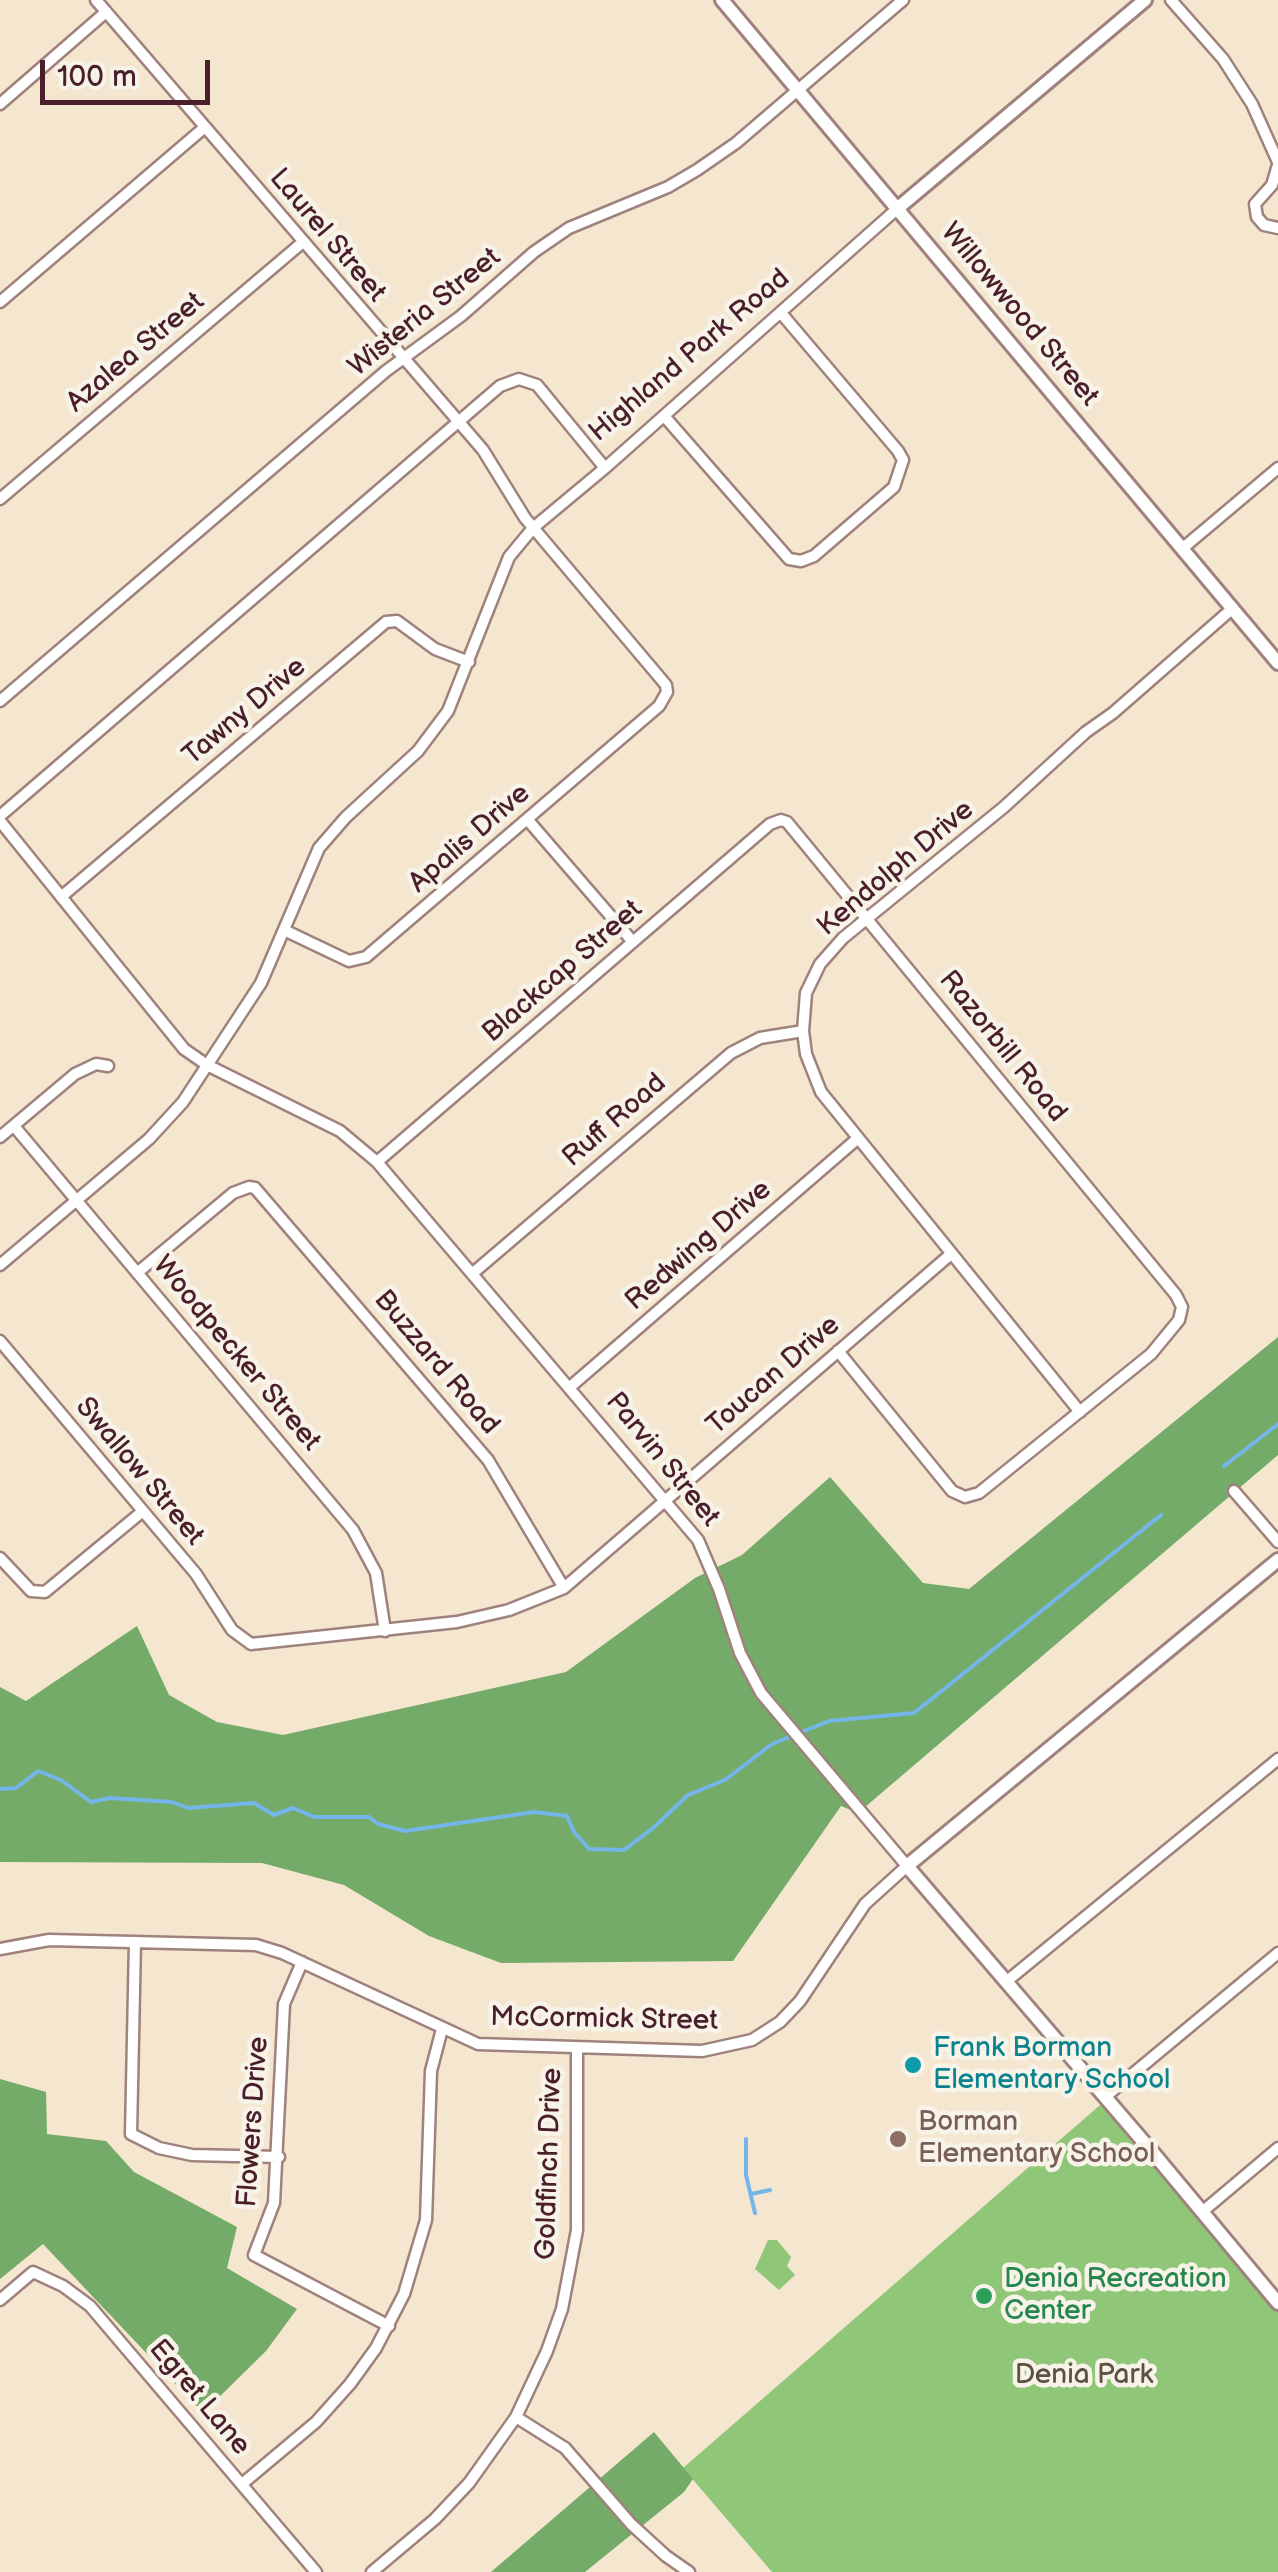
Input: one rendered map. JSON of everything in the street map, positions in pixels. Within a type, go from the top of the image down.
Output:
[{"type":"street","name":"Laurel Street","points":[[96,0],[489,459],[534,528],[662,678],[668,692]]},
{"type":"street","name":"Willowwood Street","points":[[722,0],[1278,663]]},
{"type":"street","name":"Wisteria Street","points":[[0,701],[402,358],[462,316],[534,252],[569,228],[668,187],[697,170],[736,143],[904,0]]},
{"type":"street","name":"Highland Park Road","points":[[0,818],[500,386],[519,380],[537,385],[605,468],[898,208],[1145,0]]},
{"type":"street","points":[[1172,0],[1223,59],[1252,104],[1278,164],[1272,185],[1255,204],[1257,217],[1264,225],[1278,228]]},
{"type":"street","points":[[0,104],[106,12]]},
{"type":"street","points":[[0,302],[205,127]]},
{"type":"street","name":"Azalea Street","points":[[0,499],[303,242]]},
{"type":"street","points":[[665,417],[789,559],[801,561],[814,556],[894,487],[903,460],[898,452],[780,313]]},
{"type":"street","points":[[0,1265],[167,1122],[261,983],[318,848],[435,731],[460,689],[500,576],[519,543],[605,468]]},
{"type":"street","points":[[1184,548],[1278,468]]},
{"type":"street","name":"Kendolph Drive","points":[[1080,1412],[832,1108],[813,1076],[802,1031],[806,993],[820,964],[868,918],[1004,807],[1233,608]]},
{"type":"street","name":"Tawny Drive","points":[[61,897],[386,622],[396,621],[435,650],[469,662]]},
{"type":"street","name":"Apalis Drive","points":[[284,930],[344,959],[360,961],[659,706],[668,692]]},
{"type":"street","name":"Parvin Street","points":[[0,818],[184,1049],[207,1066],[340,1131],[377,1162],[570,1386],[698,1540],[720,1588],[740,1652],[761,1693],[1278,2303]]},
{"type":"street","points":[[527,819],[633,942]]},
{"type":"street","name":"Razorbill Road","points":[[782,820],[793,826],[1176,1295],[1182,1307],[1179,1320],[1152,1354],[1080,1412]]},
{"type":"street","name":"Blackcap Street","points":[[377,1162],[770,824],[782,820]]},
{"type":"street","name":"Ruff Road","points":[[472,1273],[731,1053],[760,1038],[802,1031]]},
{"type":"street","points":[[0,1137],[86,1067],[108,1066]]},
{"type":"street","name":"Woodpecker Street","points":[[14,1126],[353,1530],[376,1573],[385,1631]]},
{"type":"street","name":"Redwing Drive","points":[[570,1386],[857,1140]]},
{"type":"street","name":"Buzzard Road","points":[[137,1272],[233,1193],[249,1186],[262,1194],[470,1437],[504,1484],[564,1588]]},
{"type":"street","name":"Toucan Drive","points":[[238,1636],[251,1644],[457,1622],[509,1610],[564,1588],[951,1254]]},
{"type":"street","name":"Swallow Street","points":[[0,1341],[196,1574],[238,1636]]},
{"type":"street","points":[[838,1351],[952,1491],[965,1497],[979,1493],[1080,1412]]},
{"type":"street","points":[[1234,1491],[1278,1542]]},
{"type":"street","points":[[0,1558],[24,1586],[38,1593],[54,1588],[144,1511]]},
{"type":"street","name":"McCormick Street","points":[[0,1949],[34,1940],[256,1945],[302,1962],[478,2044],[702,2051],[752,2040],[790,2013],[865,1904],[1278,1560]]},
{"type":"street","points":[[1007,1982],[1278,1759]]},
{"type":"street","points":[[136,1942],[131,2134],[159,2148],[192,2155],[279,2157]]},
{"type":"street","points":[[1105,2097],[1278,1954]]},
{"type":"street","name":"Flowers Drive","points":[[302,1962],[284,2004],[274,2202],[254,2255],[389,2326]]},
{"type":"street","points":[[242,2484],[330,2406],[363,2368],[389,2326],[412,2274],[426,2220],[430,2072],[442,2029]]},
{"type":"street","name":"Goldfinch Drive","points":[[372,2572],[451,2503],[516,2417],[547,2351],[562,2309],[577,2230],[577,2050]]},
{"type":"street","points":[[1202,2212],[1278,2148]]},
{"type":"street","name":"Egret Lane","points":[[0,2300],[33,2272],[78,2296],[103,2318],[316,2572]]},
{"type":"street","points":[[516,2417],[566,2448],[631,2524],[689,2572]]},
{"type":"green space","points":[[1278,1337],[1278,1455],[858,1813],[841,1806],[733,1961],[501,1963],[429,1936],[344,1885],[262,1863],[0,1862],[0,1687],[26,1701],[137,1626],[169,1695],[217,1722],[283,1735],[566,1672],[695,1578],[742,1555],[830,1477],[923,1583],[969,1589]]},
{"type":"green space","points":[[0,2079],[46,2092],[47,2134],[106,2141],[134,2172],[237,2227],[227,2268],[297,2309],[266,2351],[203,2413],[43,2244],[0,2279]]},
{"type":"green space","name":"Denia Park","points":[[1107,2099],[1278,2301],[1278,2572],[772,2572],[683,2468]]},
{"type":"green space","points":[[768,2240],[777,2240],[791,2257],[787,2266],[795,2275],[779,2290],[755,2269]]},
{"type":"green space","points":[[654,2432],[693,2479],[684,2492],[585,2572],[491,2572]]},
{"type":"waterway","points":[[1224,1466],[1278,1424]]},
{"type":"waterway","points":[[0,1789],[16,1788],[38,1771],[61,1780],[91,1802],[110,1798],[172,1802],[188,1808],[254,1803],[274,1815],[293,1808],[314,1817],[369,1817],[378,1824],[405,1831],[534,1812],[567,1816],[574,1832],[589,1849],[624,1850],[688,1795],[725,1780],[772,1744],[829,1721],[914,1713],[1161,1515]]},
{"type":"waterway","points":[[746,2139],[746,2175],[755,2213]]},
{"type":"waterway","points":[[751,2194],[770,2190]]},
{"type":"place","name":"Frank Borman Elementary School","points":[[913,2065]]},
{"type":"place","name":"Borman Elementary School","points":[[898,2139]]},
{"type":"place","name":"Denia Recreation Center","points":[[984,2296]]}]
